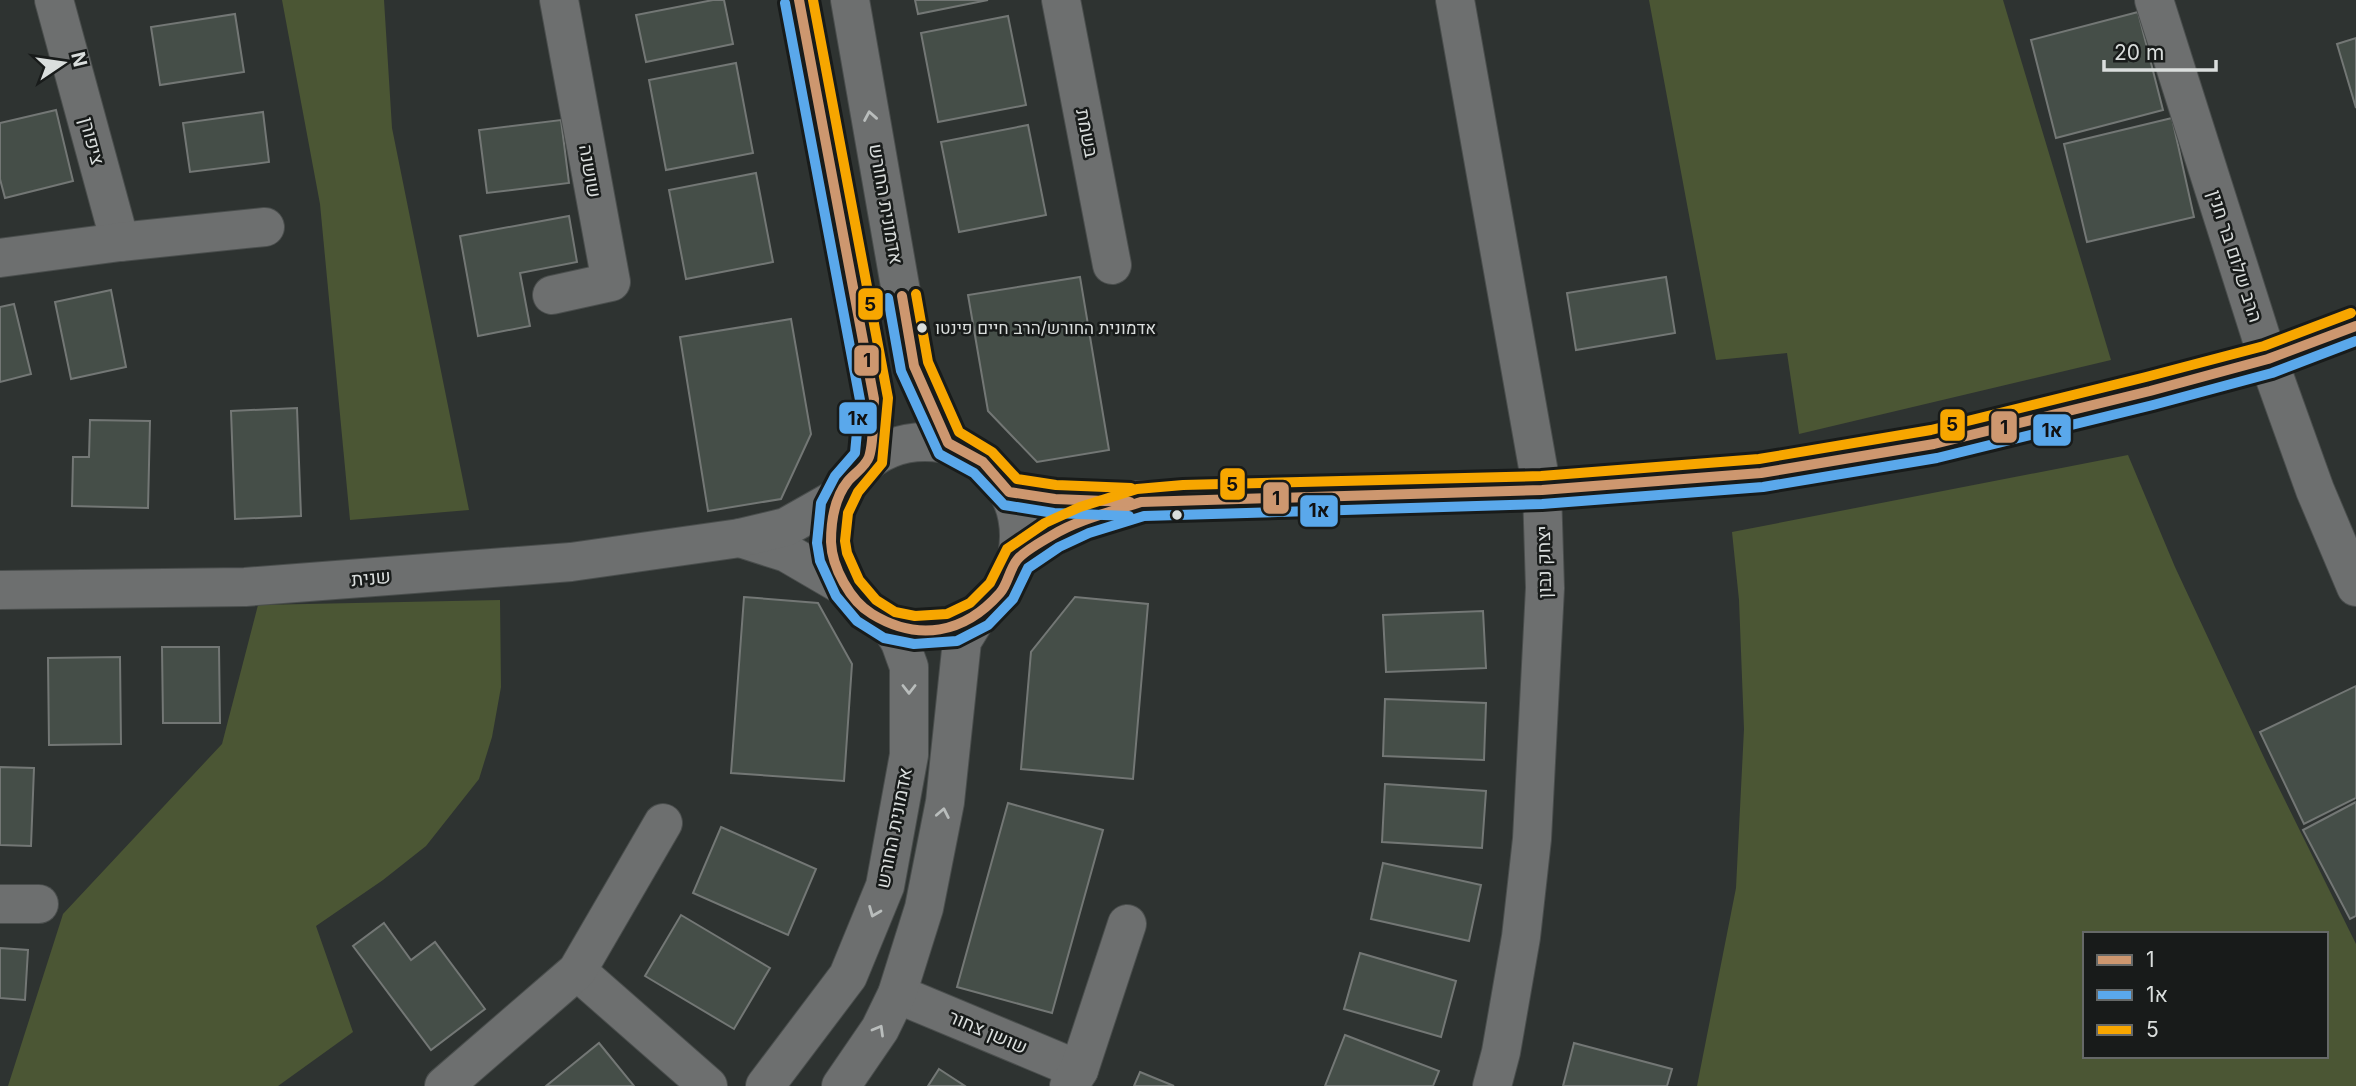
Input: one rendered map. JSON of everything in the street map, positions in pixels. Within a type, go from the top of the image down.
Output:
[{"type":"street","name":"ציפורן","points":[[54,0],[120,242]]},
{"type":"street","name":"שושנה","points":[[552,295],[611,282],[559,0]]},
{"type":"street","points":[[799,0],[874,399],[869,459]]},
{"type":"street","name":"אדמונית החורש","points":[[850,0],[915,366],[948,443]]},
{"type":"street","name":"בשמת","points":[[1061,0],[1112,265]]},
{"type":"street","name":"יצחק נבון","points":[[1455,0],[1542,490],[1545,588],[1532,839],[1521,937],[1501,1052],[1492,1086]]},
{"type":"street","name":"הרב שלום בר חנין","points":[[2154,0],[2268,359],[2315,489],[2356,586]]},
{"type":"street","points":[[0,258],[265,227]]},
{"type":"street","points":[[1009,492],[1055,499],[1141,502],[1542,490],[1761,473],[1934,444],[2150,391],[2268,359],[2356,326]]},
{"type":"street","points":[[841,1086],[880,1029],[897,993],[924,908],[945,802],[962,641],[978,615],[1002,591],[1017,559],[1019,525],[1009,492],[989,466],[977,456],[948,443],[908,443],[885,450],[869,459],[858,469],[834,509],[831,541],[838,572],[847,588],[867,611],[890,625],[914,630],[951,628],[978,615]]},
{"type":"street","name":"שנית","points":[[0,590],[245,587],[571,562],[740,538],[786,527],[839,497]]},
{"type":"street","points":[[1017,559],[1052,535],[1084,520],[1141,502]]},
{"type":"street","name":"שנית","points":[[740,538],[787,553],[847,588]]},
{"type":"street","name":"אדמונית החורש","points":[[765,1086],[848,976],[885,886],[909,755],[909,667],[900,642],[890,625]]},
{"type":"street","points":[[444,1086],[577,971],[663,823]]},
{"type":"street","points":[[0,904],[40,904]]},
{"type":"street","name":"שושן צחור","points":[[897,993],[1074,1078],[1127,924]]},
{"type":"street","points":[[577,971],[708,1086]]},
{"type":"green space","points":[[282,0],[384,0],[392,128],[469,510],[350,520],[320,204]]},
{"type":"green space","points":[[1649,0],[2003,0],[2111,360],[1799,434],[1787,353],[1716,360]]},
{"type":"green space","points":[[2128,455],[2175,567],[2267,764],[2356,944],[2356,1086],[1697,1086],[1736,888],[1744,729],[1739,600],[1732,532]]},
{"type":"green space","points":[[500,600],[501,687],[492,737],[479,779],[426,846],[383,880],[316,926],[353,1032],[278,1086],[8,1086],[63,914],[222,744],[258,605]]},
{"type":"building","points":[[724,0],[733,44],[646,62],[636,15]]},
{"type":"building","points":[[915,0],[988,0],[918,14]]},
{"type":"building","points":[[2138,12],[2163,110],[2056,138],[2031,40]]},
{"type":"building","points":[[235,14],[244,72],[160,85],[151,27]]},
{"type":"building","points":[[1008,16],[1026,105],[938,122],[921,33]]},
{"type":"building","points":[[2356,38],[2356,108],[2337,44]]},
{"type":"building","points":[[736,63],[753,153],[666,170],[649,80]]},
{"type":"building","points":[[56,110],[73,181],[5,198],[0,179],[0,123]]},
{"type":"building","points":[[263,112],[269,162],[190,172],[183,123]]},
{"type":"building","points":[[2172,118],[2194,217],[2087,242],[2064,144]]},
{"type":"building","points":[[561,120],[569,183],[487,193],[479,130]]},
{"type":"building","points":[[1028,125],[1046,215],[959,232],[941,142]]},
{"type":"building","points":[[756,173],[773,262],[686,279],[669,190]]},
{"type":"building","points":[[569,216],[577,262],[520,273],[530,326],[478,336],[460,236]]},
{"type":"building","points":[[1080,277],[1109,450],[1037,462],[988,411],[968,295]]},
{"type":"building","points":[[1666,277],[1675,333],[1576,350],[1567,293]]},
{"type":"building","points":[[111,290],[126,367],[71,379],[55,302]]},
{"type":"building","points":[[14,304],[31,374],[0,382],[0,307]]},
{"type":"building","points":[[791,319],[811,434],[781,499],[708,511],[680,337]]},
{"type":"building","points":[[297,408],[301,516],[235,519],[231,411]]},
{"type":"building","points":[[90,420],[150,421],[148,508],[72,506],[73,457],[89,457]]},
{"type":"building","points":[[744,597],[818,603],[852,664],[844,781],[731,773]]},
{"type":"building","points":[[1075,597],[1148,604],[1133,779],[1021,769],[1031,652]]},
{"type":"building","points":[[1483,611],[1486,668],[1386,672],[1383,615]]},
{"type":"building","points":[[162,647],[219,647],[220,723],[163,723]]},
{"type":"building","points":[[120,657],[121,744],[49,745],[48,658]]},
{"type":"building","points":[[2356,686],[2356,798],[2304,824],[2260,732]]},
{"type":"building","points":[[1385,699],[1486,703],[1484,760],[1383,756]]},
{"type":"building","points":[[0,767],[34,768],[31,846],[0,845]]},
{"type":"building","points":[[1385,784],[1486,791],[1482,848],[1382,842]]},
{"type":"building","points":[[2356,802],[2356,916],[2350,919],[2303,830]]},
{"type":"building","points":[[1008,803],[1103,830],[1052,1013],[957,987]]},
{"type":"building","points":[[721,827],[816,869],[788,935],[693,893]]},
{"type":"building","points":[[1383,863],[1481,885],[1469,941],[1371,919]]},
{"type":"building","points":[[681,915],[770,968],[734,1029],[645,976]]},
{"type":"building","points":[[384,923],[411,960],[435,942],[485,1009],[431,1050],[353,946]]},
{"type":"building","points":[[0,948],[28,950],[25,1000],[0,998]]},
{"type":"building","points":[[1360,953],[1456,981],[1441,1037],[1344,1009]]},
{"type":"building","points":[[1345,1035],[1439,1071],[1433,1086],[1325,1086]]},
{"type":"building","points":[[599,1043],[634,1086],[546,1086]]},
{"type":"building","points":[[1574,1043],[1672,1069],[1667,1086],[1563,1086]]},
{"type":"building","points":[[939,1069],[965,1086],[928,1086]]},
{"type":"building","points":[[1140,1072],[1174,1086],[1134,1086]]},
{"type":"transit line","name":"1","points":[[799,0],[874,399],[871,451],[863,467],[848,481],[837,502],[832,526],[832,552],[839,572],[856,601],[872,614],[906,628],[940,629],[971,618],[1000,593],[1014,564],[1028,550],[1073,525],[1141,502],[1542,490],[1761,473],[1934,444],[2150,391],[2268,359],[2356,326]]},
{"type":"transit line","name":"5","points":[[813,0],[888,398],[882,463],[858,492],[848,513],[845,541],[847,553],[859,580],[876,600],[895,612],[915,616],[947,614],[970,603],[990,583],[1007,549],[1045,523],[1080,507],[1137,489],[1183,485],[1541,476],[1759,459],[1931,430],[2146,377],[2264,346],[2351,313]]},
{"type":"transit line","name":"1א","points":[[785,3],[860,400],[855,453],[835,476],[821,503],[817,543],[820,561],[836,596],[857,621],[884,638],[914,644],[957,641],[988,625],[1013,599],[1028,568],[1059,547],[1089,533],[1144,516],[1542,504],[1763,487],[1937,458],[2153,405],[2272,373],[2356,341]]},
{"type":"transit line","name":"5","points":[[916,294],[928,362],[959,432],[992,452],[1017,479],[1056,485],[1131,488]]},
{"type":"transit line","name":"1","points":[[902,296],[914,366],[948,443],[983,462],[1009,492],[1055,499],[1130,502]]},
{"type":"transit line","name":"1א","points":[[888,298],[901,371],[939,454],[974,473],[1004,505],[1054,513],[1129,516]]},
{"type":"place","name":"אדמונית החורש/הרב חיים פינטו","points":[[922,328]]}]
